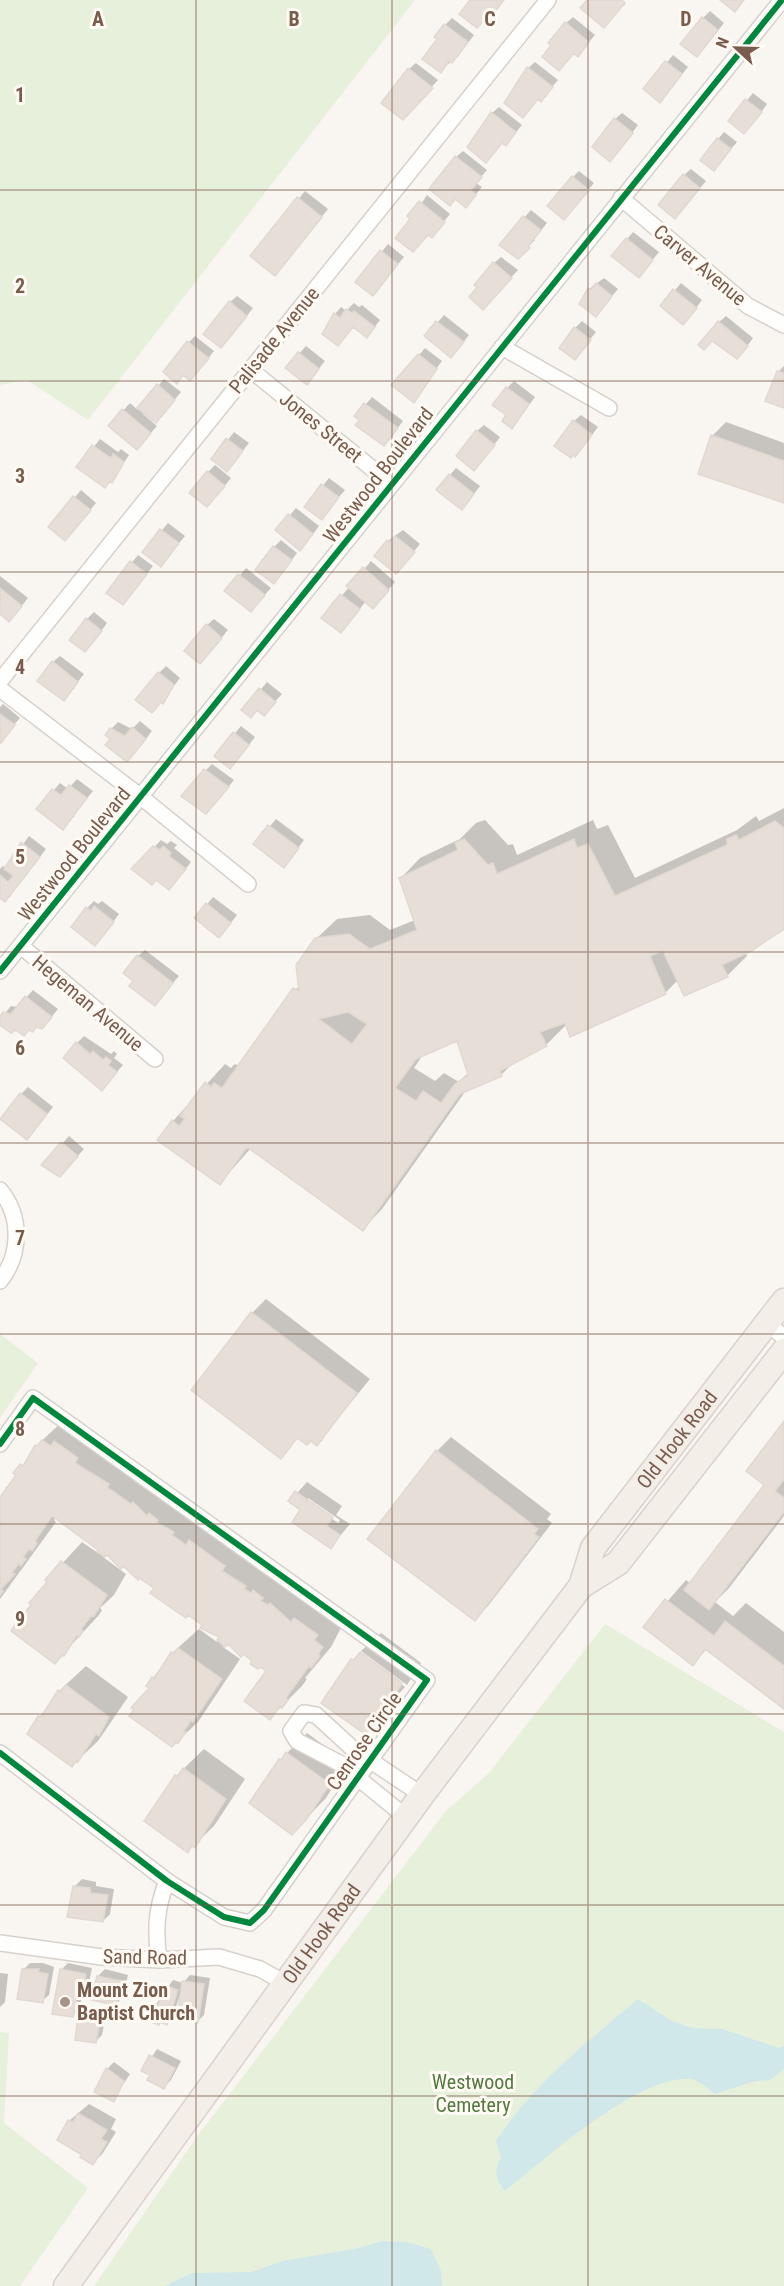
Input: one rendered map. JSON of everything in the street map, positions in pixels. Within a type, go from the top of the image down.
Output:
[{"type":"main road","name":"Old Hook Road","points":[[66,2286],[422,1795],[581,1586],[594,1548],[775,1330],[784,1301]]},
{"type":"main road","name":"Old Hook Road","points":[[581,1586],[618,1563],[784,1351]]},
{"type":"street","name":"Palisade Avenue","points":[[0,681],[138,506],[251,370],[548,0]]},
{"type":"street","name":"Westwood Boulevard","points":[[0,971],[282,624],[391,484],[782,0]]},
{"type":"street","name":"Carver Avenue","points":[[621,198],[748,306],[784,325]]},
{"type":"street","points":[[501,347],[609,408]]},
{"type":"street","name":"Jones Street","points":[[251,370],[391,484]]},
{"type":"street","points":[[0,688],[141,797],[248,884]]},
{"type":"street","name":"Hegeman Avenue","points":[[21,946],[155,1059]]},
{"type":"street","points":[[0,1190],[8,1200],[16,1223],[16,1247],[8,1271],[0,1281]]},
{"type":"street","name":"Cenrose Circle","points":[[0,1444],[33,1398],[427,1680],[264,1910],[250,1923],[224,1917],[167,1881],[0,1753]]},
{"type":"street","points":[[406,1818],[341,1764],[297,1741],[291,1731],[304,1713],[316,1715],[353,1749],[422,1795]]},
{"type":"street","points":[[159,1960],[155,1933],[159,1901],[167,1881]]},
{"type":"street","name":"Sand Road","points":[[0,1943],[102,1957],[159,1960],[219,1957],[260,1969],[285,1983]]},
{"type":"green space","points":[[0,0],[415,0],[88,420],[27,380],[0,385]]},
{"type":"green space","points":[[0,1334],[38,1363],[0,1418]]},
{"type":"green space","name":"Westwood Cemetery","points":[[605,1624],[784,1732],[784,2286],[94,2286],[196,2138],[446,1811],[489,1773]]},
{"type":"green space","points":[[0,2032],[9,2033],[4,2123],[88,2188],[20,2286],[0,2286]]},
{"type":"water","points":[[638,1999],[672,2021],[692,2028],[722,2029],[779,2048],[784,2046],[784,2069],[770,2080],[755,2081],[715,2094],[692,2079],[671,2081],[646,2089],[594,2121],[505,2191],[497,2175],[497,2167],[501,2158],[496,2141],[544,2082]]},
{"type":"water","points":[[382,2241],[406,2242],[431,2249],[441,2271],[442,2286],[164,2286],[193,2273],[251,2272],[283,2261],[359,2248]]},
{"type":"building","points":[[470,0],[504,0],[489,19],[487,17],[477,28],[459,14]]},
{"type":"building","points":[[587,0],[622,0],[625,3],[604,28],[580,8]]},
{"type":"building","points":[[720,0],[744,0],[735,12]]},
{"type":"building","points":[[702,17],[718,30],[697,57],[680,44]]},
{"type":"building","points":[[565,22],[589,42],[578,57],[574,53],[559,71],[542,57],[551,45],[548,43]]},
{"type":"building","points":[[444,24],[468,42],[452,63],[449,61],[441,73],[422,59],[437,39],[434,37]]},
{"type":"building","points":[[665,61],[682,74],[660,103],[643,89]]},
{"type":"building","points":[[527,67],[553,87],[541,102],[538,99],[523,118],[504,103]]},
{"type":"building","points":[[408,68],[433,88],[403,120],[381,103]]},
{"type":"building","points":[[745,99],[762,112],[744,134],[728,121]]},
{"type":"building","points":[[491,112],[516,132],[506,146],[502,143],[486,163],[467,147]]},
{"type":"building","points":[[614,118],[633,133],[610,162],[592,147]]},
{"type":"building","points":[[717,138],[731,149],[714,171],[700,160]]},
{"type":"building","points":[[455,156],[482,177],[471,190],[476,195],[466,208],[455,199],[450,206],[429,189]]},
{"type":"building","points":[[683,174],[700,188],[675,219],[658,205]]},
{"type":"building","points":[[572,176],[589,190],[564,220],[547,206]]},
{"type":"building","points":[[297,197],[322,217],[275,276],[250,256]]},
{"type":"building","points":[[419,201],[445,222],[432,238],[428,235],[413,252],[395,238],[410,219],[407,216]]},
{"type":"building","points":[[523,216],[541,230],[528,246],[530,248],[518,259],[499,245]]},
{"type":"building","points":[[626,238],[653,260],[639,278],[611,256]]},
{"type":"building","points":[[380,250],[398,264],[373,296],[355,282]]},
{"type":"building","points":[[493,262],[512,278],[483,310],[469,297],[477,287],[474,285]]},
{"type":"building","points":[[596,283],[612,296],[596,317],[579,304],[588,288],[591,290]]},
{"type":"building","points":[[673,289],[697,308],[683,325],[660,306]]},
{"type":"building","points":[[229,301],[247,316],[221,348],[203,334]]},
{"type":"building","points":[[346,309],[352,313],[354,311],[375,327],[367,338],[353,327],[338,346],[322,334],[334,313],[340,318]]},
{"type":"building","points":[[436,321],[464,342],[451,358],[424,336]]},
{"type":"building","points":[[718,321],[748,346],[737,359],[712,341],[704,350],[698,345]]},
{"type":"building","points":[[574,327],[591,340],[575,360],[559,348]]},
{"type":"building","points":[[187,341],[209,358],[190,381],[183,375],[177,384],[163,372]]},
{"type":"building","points":[[298,352],[319,369],[307,385],[285,368]]},
{"type":"building","points":[[418,354],[437,369],[414,403],[391,385]]},
{"type":"building","points":[[777,371],[784,373],[784,408],[765,401]]},
{"type":"building","points":[[157,384],[175,400],[156,423],[137,408]]},
{"type":"building","points":[[506,387],[529,404],[512,429],[502,421],[506,415],[492,405]]},
{"type":"building","points":[[364,403],[398,428],[384,446],[355,425],[359,420],[354,416]]},
{"type":"building","points":[[122,409],[151,433],[137,450],[108,426]]},
{"type":"building","points":[[573,420],[592,435],[575,457],[573,455],[571,458],[554,446]]},
{"type":"building","points":[[476,430],[495,445],[474,471],[456,456]]},
{"type":"building","points":[[711,435],[784,461],[784,503],[698,474]]},
{"type":"building","points":[[226,438],[243,451],[227,472],[211,459]]},
{"type":"building","points":[[92,445],[111,458],[113,454],[124,462],[112,483],[110,481],[105,488],[76,467]]},
{"type":"building","points":[[207,471],[225,486],[207,507],[189,493]]},
{"type":"building","points":[[449,474],[474,494],[462,510],[436,490]]},
{"type":"building","points":[[321,484],[339,497],[322,520],[304,507]]},
{"type":"building","points":[[73,496],[91,510],[65,541],[48,527]]},
{"type":"building","points":[[288,514],[313,534],[300,551],[275,530]]},
{"type":"building","points":[[160,529],[179,543],[161,567],[142,552]]},
{"type":"building","points":[[395,536],[415,552],[396,574],[374,556],[387,540],[390,542]]},
{"type":"building","points":[[273,546],[292,560],[274,584],[255,570]]},
{"type":"building","points":[[130,561],[147,574],[123,605],[106,593]]},
{"type":"building","points":[[363,567],[389,590],[373,609],[346,586]]},
{"type":"building","points":[[238,574],[265,595],[251,612],[224,591]]},
{"type":"building","points":[[0,588],[22,606],[9,622],[0,614]]},
{"type":"building","points":[[340,594],[360,609],[341,633],[321,618]]},
{"type":"building","points":[[86,618],[102,631],[85,652],[69,640]]},
{"type":"building","points":[[206,624],[222,638],[200,664],[184,651]]},
{"type":"building","points":[[52,661],[78,682],[64,701],[37,681]]},
{"type":"building","points":[[158,672],[174,685],[163,704],[161,702],[152,713],[135,700]]},
{"type":"building","points":[[259,688],[276,702],[264,716],[257,710],[251,718],[241,710]]},
{"type":"building","points":[[0,714],[15,725],[1,743],[0,742]]},
{"type":"building","points":[[132,727],[146,739],[127,762],[105,745],[110,739],[105,735],[110,728],[125,736]]},
{"type":"building","points":[[233,732],[249,745],[230,769],[214,756]]},
{"type":"building","points":[[204,769],[229,787],[206,814],[181,796]]},
{"type":"building","points":[[69,785],[87,798],[63,830],[36,809],[52,789],[61,795]]},
{"type":"building","points":[[775,821],[784,828],[784,929],[751,951],[722,965],[728,977],[684,996],[663,951],[650,956],[666,994],[570,1037],[565,1023],[540,1032],[547,1046],[500,1071],[502,1076],[460,1094],[363,1231],[247,1147],[220,1185],[157,1140],[172,1120],[179,1126],[185,1119],[180,1116],[205,1082],[211,1087],[214,1083],[222,1088],[293,988],[299,991],[296,965],[315,938],[349,934],[370,949],[417,930],[399,878],[458,850],[455,843],[464,839],[488,865],[493,863],[497,874],[574,839],[577,848],[588,844],[615,896],[727,845],[727,839],[736,835],[739,840]],"holes":[[[348,1012],[367,1024],[352,1044],[319,1019]],[[457,1041],[468,1075],[455,1084],[441,1103],[423,1091],[416,1101],[395,1088],[416,1059]]]},
{"type":"building","points":[[268,825],[299,848],[284,868],[253,844]]},
{"type":"building","points":[[21,842],[40,857],[5,902],[0,898],[0,875],[8,882],[13,876],[4,869]]},
{"type":"building","points":[[153,846],[160,850],[163,846],[171,853],[169,856],[186,869],[169,890],[156,880],[152,885],[131,869]]},
{"type":"building","points":[[206,903],[231,923],[219,938],[194,918]]},
{"type":"building","points":[[94,906],[114,922],[95,946],[71,927],[86,907],[91,911]]},
{"type":"building","points":[[137,955],[173,983],[155,1006],[129,986],[133,981],[123,973]]},
{"type":"building","points":[[25,996],[52,1017],[42,1029],[36,1027],[33,1032],[29,1030],[24,1036],[16,1030],[11,1033],[0,1025],[0,1016],[3,1012],[11,1014]]},
{"type":"building","points":[[76,1042],[90,1054],[93,1051],[103,1060],[106,1057],[111,1061],[108,1065],[117,1072],[102,1091],[63,1058]]},
{"type":"building","points":[[20,1093],[47,1114],[27,1140],[0,1119]]},
{"type":"building","points":[[61,1142],[78,1156],[60,1177],[41,1165]]},
{"type":"building","points":[[251,1312],[357,1393],[317,1446],[311,1441],[307,1445],[297,1438],[281,1459],[191,1390]]},
{"type":"building","points":[[784,1421],[784,1479],[775,1491],[784,1498],[784,1512],[709,1610],[684,1590],[764,1485],[746,1471]]},
{"type":"building","points":[[42,1440],[51,1446],[54,1441],[78,1458],[75,1463],[109,1484],[107,1487],[131,1504],[133,1502],[147,1516],[149,1513],[158,1520],[156,1522],[174,1532],[172,1535],[186,1545],[189,1540],[225,1566],[222,1571],[246,1586],[244,1589],[251,1593],[253,1590],[263,1598],[261,1601],[268,1605],[270,1603],[291,1622],[294,1618],[318,1635],[314,1640],[323,1647],[318,1654],[320,1656],[311,1668],[309,1666],[286,1698],[288,1700],[282,1708],[280,1706],[270,1720],[244,1701],[266,1671],[250,1664],[252,1661],[243,1654],[241,1657],[228,1644],[225,1647],[217,1640],[219,1637],[200,1628],[202,1625],[188,1615],[186,1618],[150,1593],[154,1588],[139,1578],[138,1580],[123,1566],[121,1569],[107,1555],[105,1557],[97,1552],[98,1550],[52,1516],[35,1541],[37,1543],[32,1551],[29,1549],[23,1557],[26,1559],[21,1566],[18,1564],[12,1573],[15,1574],[1,1589],[3,1591],[0,1595],[0,1497],[16,1475],[13,1473],[20,1464],[23,1466],[35,1445],[37,1446]]},
{"type":"building","points":[[436,1450],[538,1529],[534,1534],[539,1537],[475,1621],[367,1539]]},
{"type":"building","points":[[295,1491],[333,1517],[327,1526],[340,1535],[331,1549],[292,1522],[300,1510],[288,1501]]},
{"type":"building","points":[[61,1561],[107,1595],[94,1616],[92,1615],[81,1629],[83,1631],[79,1637],[77,1635],[64,1656],[62,1655],[55,1664],[11,1631],[22,1613],[24,1614],[31,1605],[29,1603],[47,1582],[45,1580]]},
{"type":"building","points":[[665,1599],[714,1636],[725,1621],[784,1666],[784,1709],[705,1649],[693,1666],[643,1627]]},
{"type":"building","points":[[178,1648],[222,1679],[193,1722],[191,1720],[178,1743],[176,1742],[172,1747],[129,1716],[134,1709],[131,1708],[149,1688],[146,1686],[152,1677],[154,1679],[171,1652],[173,1654]]},
{"type":"building","points":[[360,1652],[402,1683],[391,1703],[378,1717],[380,1719],[366,1735],[321,1703],[351,1659],[354,1660]]},
{"type":"building","points":[[66,1685],[109,1717],[99,1736],[96,1734],[78,1762],[76,1761],[72,1767],[27,1734],[58,1690],[60,1692]]},
{"type":"building","points":[[286,1752],[330,1784],[306,1820],[292,1835],[249,1803]]},
{"type":"building","points":[[183,1768],[226,1799],[195,1848],[192,1846],[188,1853],[144,1821],[175,1775],[177,1777]]},
{"type":"building","points":[[73,1886],[90,1888],[90,1893],[108,1895],[103,1922],[67,1917]]},
{"type":"building","points":[[22,1969],[39,1969],[38,1972],[48,1974],[43,2003],[17,1999]]},
{"type":"building","name":"Mount Zion Baptist Church","points":[[60,1969],[86,1974],[83,1991],[78,1991],[73,2017],[52,2014]]},
{"type":"building","points":[[97,1976],[122,1981],[116,2005],[91,2000]]},
{"type":"building","points":[[182,1981],[204,1984],[198,2023],[177,2020]]},
{"type":"building","points":[[165,1986],[178,1990],[167,2025],[160,2022],[159,2025],[148,2021],[153,2007],[157,2008]]},
{"type":"building","points":[[78,2017],[100,2021],[96,2043],[75,2040]]},
{"type":"building","points":[[149,2055],[175,2068],[164,2089],[147,2080],[150,2075],[141,2071]]},
{"type":"building","points":[[106,2068],[124,2081],[114,2102],[94,2092]]},
{"type":"building","points":[[78,2113],[107,2130],[101,2139],[107,2142],[93,2165],[80,2157],[82,2155],[57,2140],[68,2120],[73,2122]]},
{"type":"cycle path","points":[[0,971],[782,0]]},
{"type":"cycle path","points":[[0,1444],[33,1398],[427,1680],[264,1910],[250,1923],[224,1917],[167,1881],[0,1753]]},
{"type":"place","name":"Mount Zion Baptist Church","points":[[65,2002]]}]
